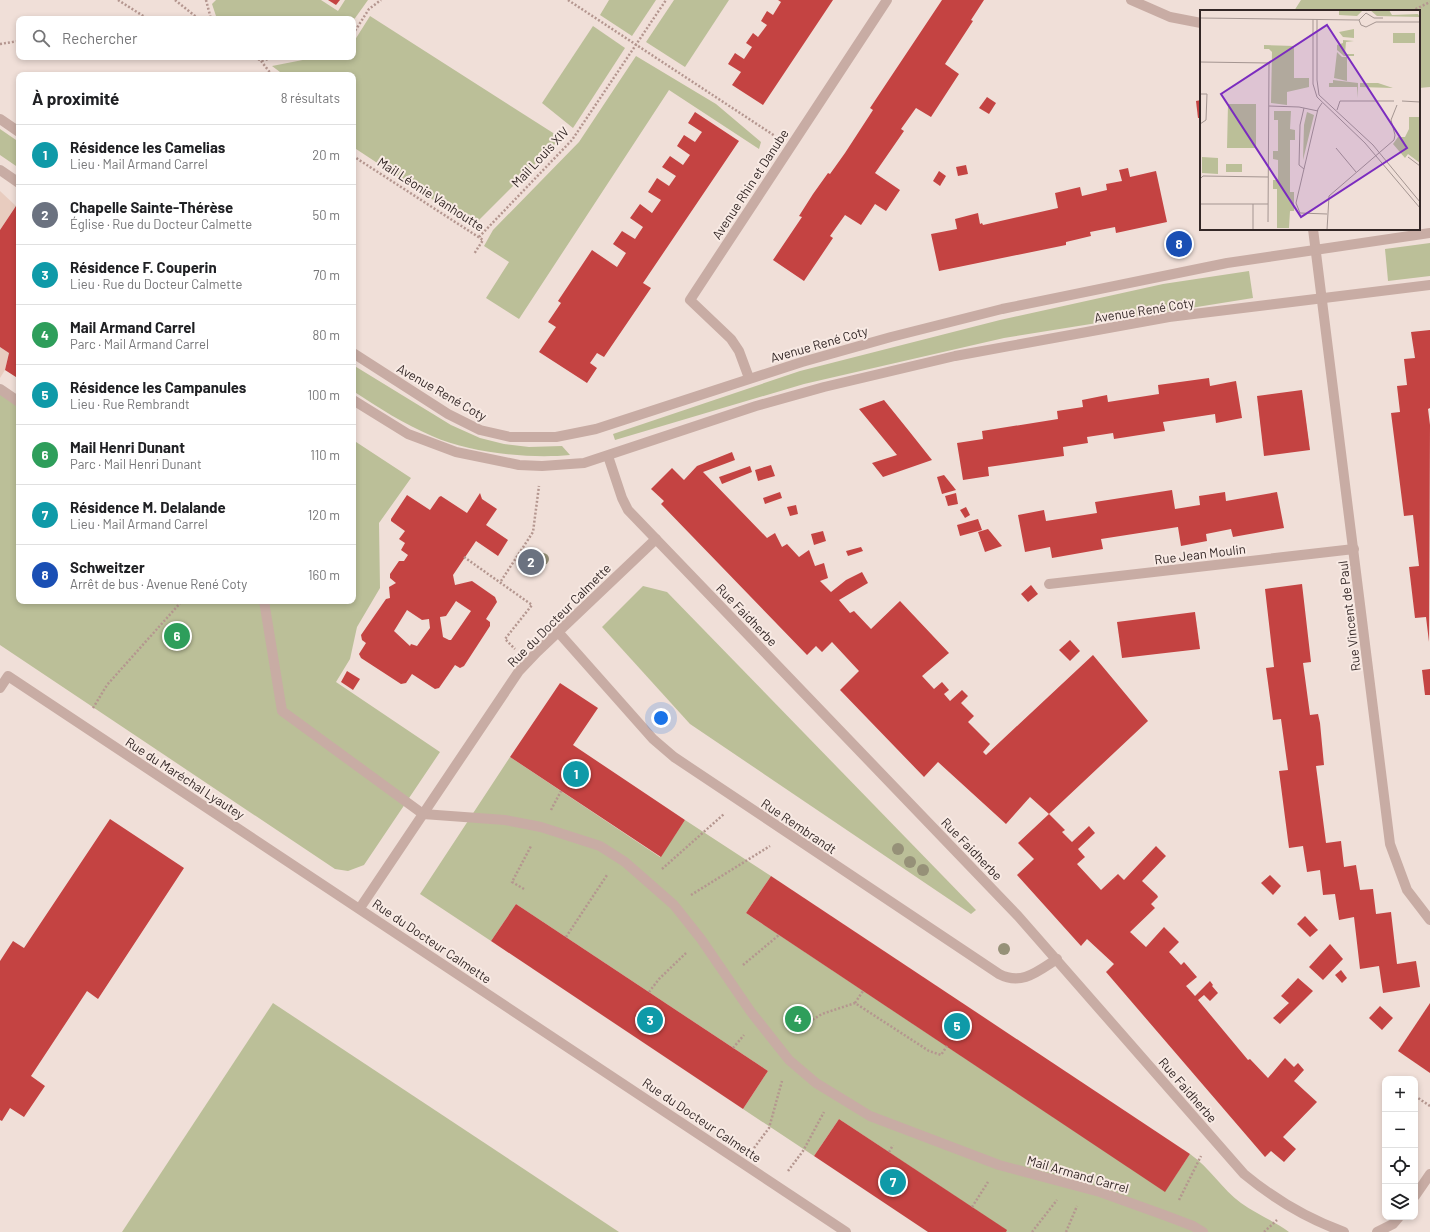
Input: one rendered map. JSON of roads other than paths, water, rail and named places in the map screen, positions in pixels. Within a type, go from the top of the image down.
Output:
[{"type":"street","name":"Avenue Rhin et Danube","points":[[749,378],[740,351],[731,339],[690,300],[887,0]]},
{"type":"street","points":[[1131,0],[1170,17],[1200,23]]},
{"type":"street","points":[[0,119],[16,130]]},
{"type":"street","points":[[0,170],[16,181]]},
{"type":"street","points":[[1313,230],[1322,298]]},
{"type":"street","name":"Avenue René Coty","points":[[356,355],[448,414],[474,428],[496,435],[527,439],[556,437],[596,429],[749,378],[883,339],[1002,309],[1227,263],[1430,234]]},
{"type":"street","name":"Avenue René Coty","points":[[356,402],[408,434],[438,446],[493,460],[542,466],[584,464],[662,436],[756,406],[824,387],[947,358],[1169,317],[1430,285]]},
{"type":"street","name":"Rue Vincent de Paul","points":[[1322,298],[1390,844],[1407,890],[1430,920]]},
{"type":"street","points":[[0,389],[16,400]]},
{"type":"street","name":"Rue Faidherbe","points":[[608,456],[622,498],[628,510],[1018,916],[1244,1174],[1261,1187],[1302,1213],[1344,1232]]},
{"type":"street","name":"Rue du Docteur Calmette","points":[[656,540],[528,661],[510,684],[360,908],[846,1232]]},
{"type":"street","name":"Rue Jean Moulin","points":[[1049,584],[1354,549]]},
{"type":"street","points":[[264,604],[282,711],[423,814]]},
{"type":"street","name":"Rue Rembrandt","points":[[559,632],[653,739],[688,767],[788,835],[1008,979],[1017,980],[1033,974],[1057,959]]},
{"type":"street","name":"Rue du Maréchal Lyautey","points":[[0,688],[8,676],[360,908]]},
{"type":"street","name":"Mail Armand Carrel","points":[[423,814],[505,820],[541,827],[600,846],[649,882],[674,905],[775,1043],[789,1060],[816,1083],[870,1116],[999,1164],[1100,1192],[1193,1226],[1203,1232]]},
{"type":"street","points":[[1418,1192],[1430,1174]]},
{"type":"street","points":[[1376,1232],[1393,1224],[1396,1220]]},
{"type":"place","name":"Schweitzer","points":[[1179,244]]},
{"type":"place","name":"Chapelle Sainte-Thérèse","points":[[531,562]]},
{"type":"place","name":"Mail Henri Dunant","points":[[177,636]]},
{"type":"place","name":"Résidence les Camelias","points":[[576,774]]},
{"type":"place","name":"Mail Armand Carrel","points":[[798,1019]]},
{"type":"place","name":"Résidence F. Couperin","points":[[650,1020]]},
{"type":"place","name":"Résidence les Campanules","points":[[957,1026]]},
{"type":"place","name":"Résidence M. Delalande","points":[[893,1182]]}]
